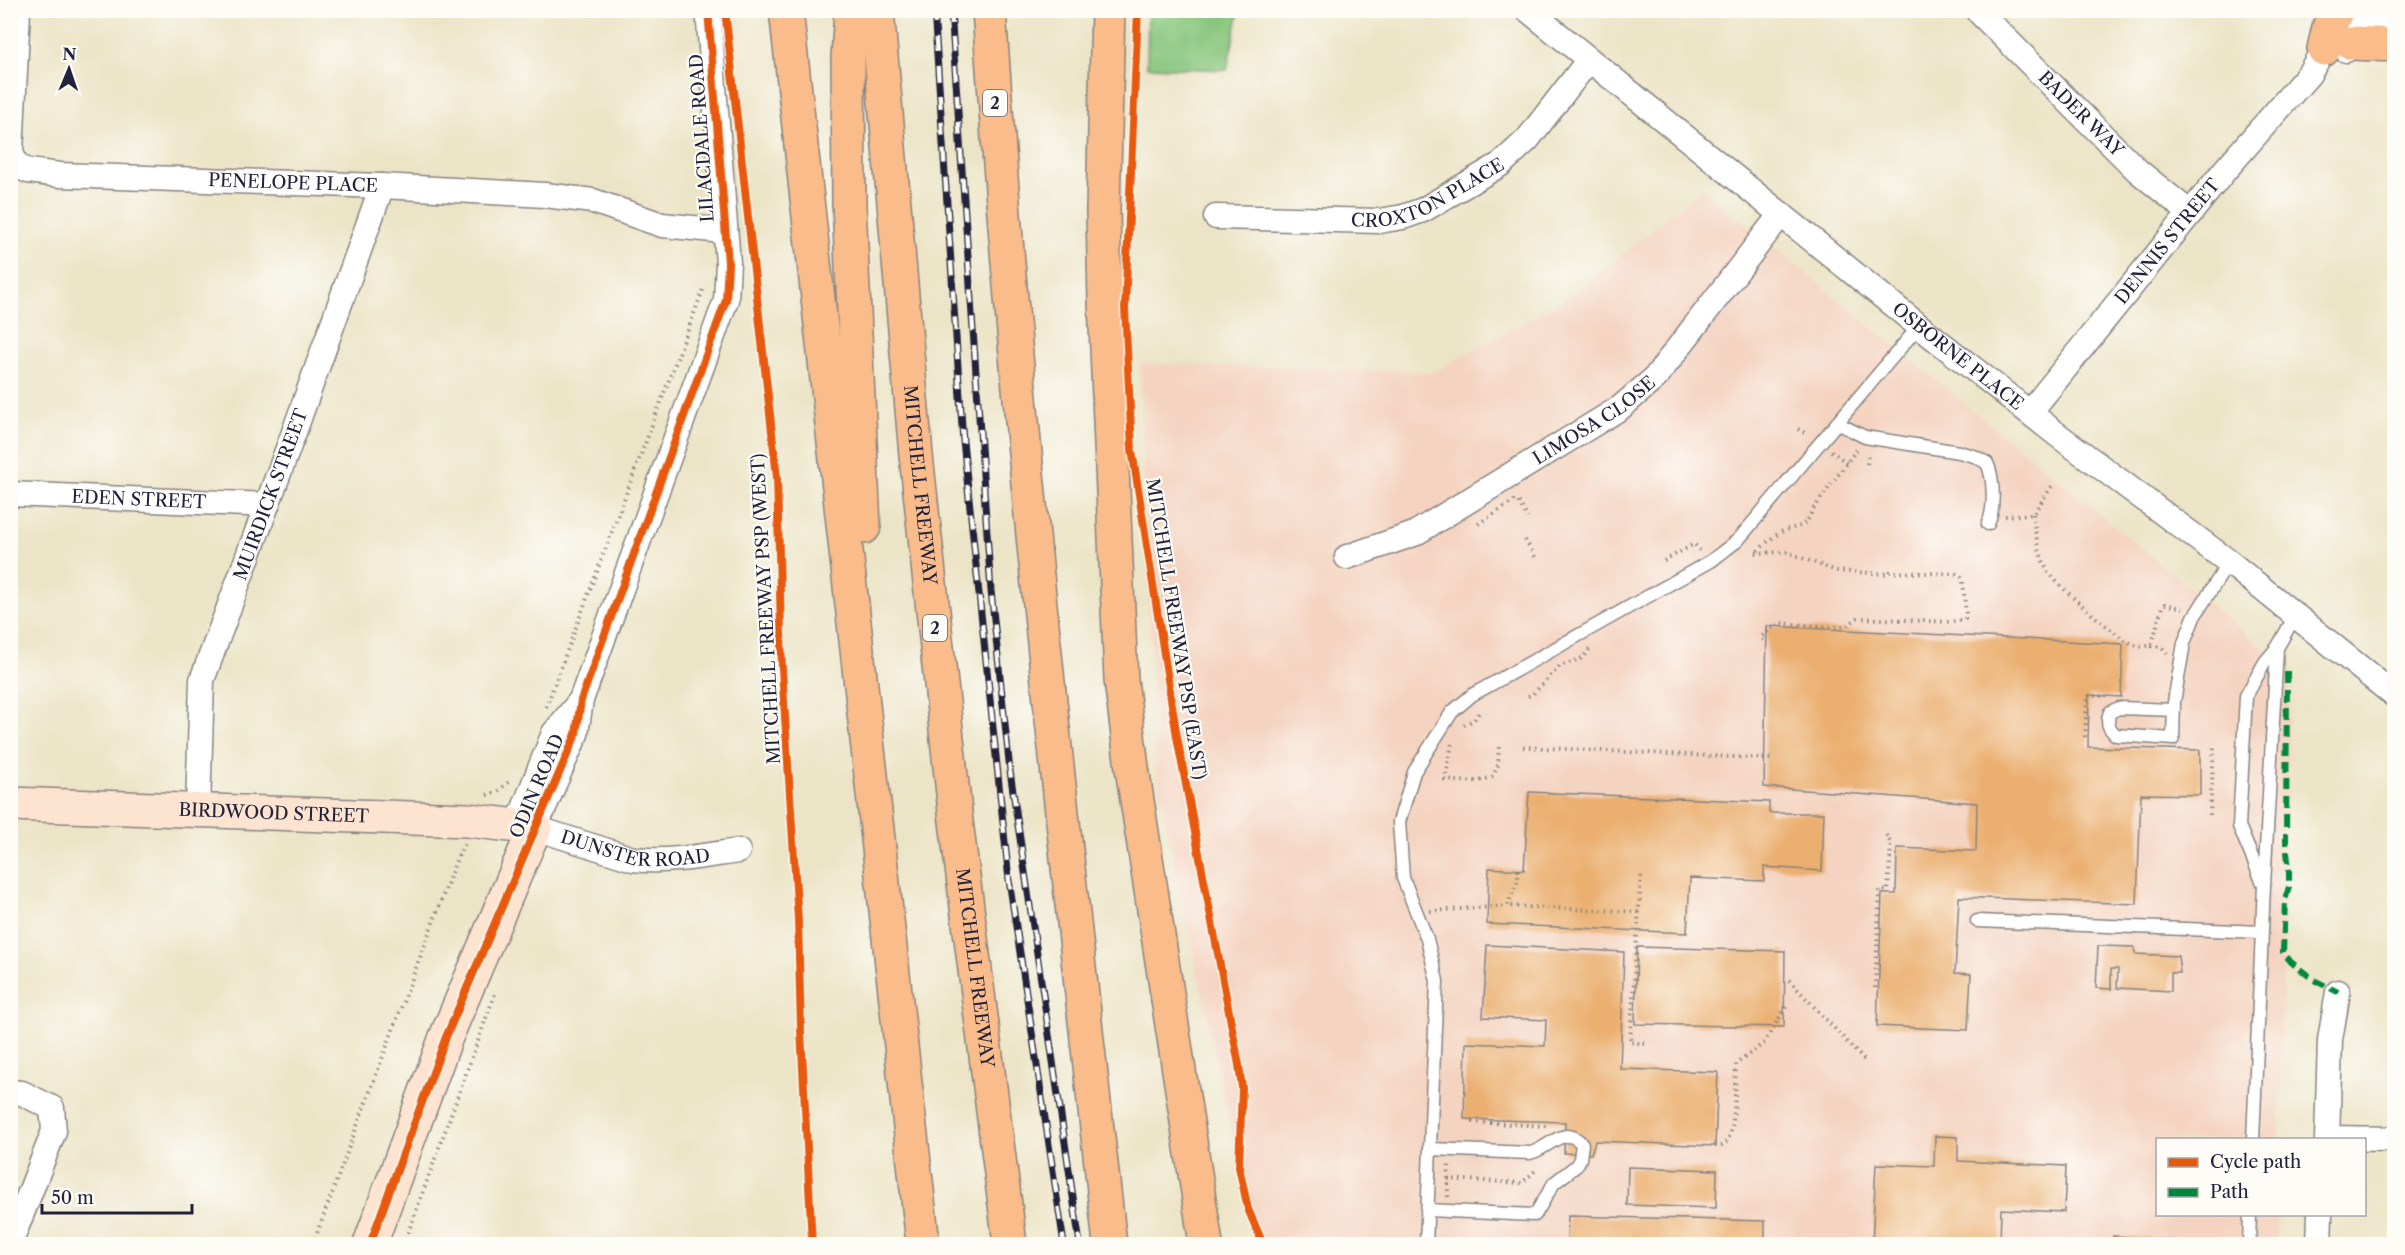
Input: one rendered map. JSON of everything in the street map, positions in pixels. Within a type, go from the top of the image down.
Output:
[{"type":"highway","points":[[786,10],[923,1245]]},
{"type":"highway","points":[[851,10],[848,57],[849,203],[879,840]]},
{"type":"highway","name":"MITCHELL FREEWAY","points":[[877,10],[916,455],[956,821],[1010,1245]]},
{"type":"highway","name":"2","points":[[989,10],[1023,447],[1059,798],[1110,1245]]},
{"type":"highway","points":[[1108,10],[1103,210],[1121,680],[1132,768],[1206,1245]]},
{"type":"highway","points":[[2337,10],[2329,27],[2328,55],[2394,45]]},
{"type":"street","name":"PENELOPE PLACE","points":[[18,10],[11,152],[16,165],[28,171],[60,176],[382,186],[545,195],[593,201],[662,225],[724,231]]},
{"type":"street","name":"LILACDALE ROAD","points":[[708,10],[728,263]]},
{"type":"street","name":"OSBORNE PLACE","points":[[1528,10],[1588,61],[1919,326],[2229,562],[2394,696]]},
{"type":"street","name":"BADER WAY","points":[[1977,10],[2138,171],[2190,213]]},
{"type":"street","name":"DENNIS STREET","points":[[2328,55],[2360,10]]},
{"type":"street","name":"DENNIS STREET","points":[[2030,412],[2279,105],[2328,55],[2388,10]]},
{"type":"street","name":"CROXTON PLACE","points":[[1216,216],[1378,221],[1403,217],[1423,210],[1501,164],[1527,140],[1588,61]]},
{"type":"street","name":"MUIRDICK STREET","points":[[198,810],[202,680],[382,186]]},
{"type":"street","name":"LIMOSA CLOSE","points":[[1347,557],[1414,534],[1620,408],[1637,395],[1655,378],[1781,214]]},
{"type":"street","name":"ODIN ROAD","points":[[370,1245],[526,827],[554,733],[581,700],[726,300],[728,263]]},
{"type":"street","name":"EDEN STREET","points":[[10,494],[267,506]]},
{"type":"street","name":"BIRDWOOD STREET","points":[[10,804],[468,820],[526,827]]},
{"type":"street","name":"ODIN ROAD","points":[[346,1245],[412,1071],[526,827]]},
{"type":"street","name":"DUNSTER ROAD","points":[[526,827],[633,859],[647,861],[738,851]]},
{"type":"street","points":[[2328,1138],[2330,1040],[2338,992]]},
{"type":"street","points":[[10,1092],[22,1093],[52,1108],[54,1131],[10,1244]]},
{"type":"street","points":[[2366,1139],[2394,1139]]},
{"type":"street","points":[[2319,1245],[2320,1216]]},
{"type":"lane","points":[[1426,1245],[1437,981],[1427,939],[1402,878],[1399,822],[1414,772],[1452,712],[1472,695],[1712,561],[1738,540],[1919,326]]},
{"type":"lane","points":[[1837,423],[1864,437],[1959,452],[1987,463],[1992,478],[1990,520]]},
{"type":"lane","points":[[2174,710],[2119,708],[2110,712],[2107,721],[2110,729],[2116,735],[2173,739],[2174,710],[2184,643],[2194,617],[2229,562]]},
{"type":"lane","points":[[2264,885],[2239,826],[2245,705],[2250,685],[2277,648],[2295,616]]},
{"type":"lane","points":[[2253,1138],[2277,648]]},
{"type":"lane","points":[[1977,921],[2262,932]]},
{"type":"lane","points":[[1427,1210],[1535,1215],[1554,1183],[1576,1166],[1580,1159],[1582,1144],[1576,1137],[1569,1136],[1554,1140],[1539,1151],[1530,1153],[1430,1149]]},
{"type":"lane","points":[[2249,1245],[2250,1216]]},
{"type":"path","points":[[545,711],[707,280]]},
{"type":"path","points":[[1827,448],[1847,463]]},
{"type":"path","points":[[1764,640],[1761,637],[1778,622],[1833,627],[1846,626],[1858,618],[1950,622],[1965,619],[1963,581],[1956,574],[1846,572],[1815,564],[1787,552],[1755,553],[1779,533],[1803,526],[1809,521],[1812,511],[1858,448]]},
{"type":"path","points":[[1867,464],[1868,451]]},
{"type":"path","points":[[1990,520],[2032,514],[2052,486]]},
{"type":"path","points":[[1478,524],[1514,501],[1518,501],[1528,518]]},
{"type":"path","points":[[2032,514],[2042,557],[2053,578],[2097,618],[2133,645],[2143,647],[2152,644],[2162,607],[2165,604],[2188,609]]},
{"type":"path","points":[[1525,540],[1537,560]]},
{"type":"path","points":[[1664,561],[1694,544],[1703,552]]},
{"type":"path","points":[[1458,731],[1474,720],[1486,702]]},
{"type":"path","points":[[1453,740],[1445,780],[1477,782],[1493,776],[1498,765],[1499,746]]},
{"type":"path","points":[[1523,747],[1774,759]]},
{"type":"path","points":[[2210,815],[2214,747]]},
{"type":"path","points":[[479,800],[497,792],[516,774]]},
{"type":"path","points":[[1875,988],[1880,890],[1888,891],[1891,844],[1884,831]]},
{"type":"path","points":[[313,1245],[457,858],[467,839]]},
{"type":"path","points":[[1507,906],[1518,880],[1518,870]]},
{"type":"path","points":[[1641,876],[1630,1042],[1647,1044]]},
{"type":"path","points":[[1416,913],[1507,906],[1639,912]]},
{"type":"path","points":[[1789,980],[1864,1060]]},
{"type":"path","points":[[404,1245],[499,982]]},
{"type":"path","points":[[1715,1146],[1721,1147],[1727,1143],[1731,1132],[1736,1064],[1764,1043],[1788,1004]]},
{"type":"path","points":[[1472,1122],[1549,1127]]},
{"type":"path","points":[[1448,1198],[1449,1159]]},
{"type":"path","points":[[1448,1179],[1522,1183],[1538,1168]]},
{"type":"shaded area","points":[[1702,188],[2290,670],[2279,1138],[2156,1138],[2156,1216],[2277,1216],[2276,1244],[1255,1244],[1156,775],[1139,363],[1432,373],[1576,293]]},
{"type":"green space","points":[[1148,11],[1239,11],[1227,70],[1147,67]]},
{"type":"building","points":[[1767,626],[2123,644],[2121,697],[2089,695],[2088,747],[2200,750],[2200,795],[2141,794],[2137,904],[1959,897],[1955,973],[1971,974],[1968,1030],[1877,1026],[1882,894],[1896,894],[1897,848],[1976,851],[1977,803],[1764,787]]},
{"type":"building","points":[[1529,792],[1769,802],[1769,813],[1824,813],[1822,871],[1764,867],[1764,881],[1690,878],[1687,933],[1487,924],[1489,868],[1524,870]]},
{"type":"building","points":[[1487,945],[1624,952],[1620,1069],[1718,1072],[1715,1146],[1595,1141],[1591,1154],[1564,1153],[1565,1122],[1464,1119],[1466,1043],[1545,1046],[1546,1020],[1483,1017]]},
{"type":"building","points":[[2098,946],[2134,947],[2135,954],[2178,956],[2180,973],[2171,973],[2171,991],[2117,988],[2118,969],[2111,969],[2111,989],[2096,988]]},
{"type":"building","points":[[1637,947],[1785,951],[1784,1027],[1635,1024]]},
{"type":"building","points":[[1935,1136],[1958,1137],[1958,1161],[2066,1166],[2064,1212],[2001,1209],[2000,1244],[1872,1244],[1876,1164],[1934,1166]]},
{"type":"building","points":[[1628,1167],[1717,1170],[1716,1208],[1627,1205]]},
{"type":"building","points":[[1568,1216],[1765,1221],[1765,1244],[1567,1244]]},
{"type":"building","points":[[2113,1236],[2170,1240],[2169,1244],[2113,1244]]},
{"type":"railway","points":[[934,10],[963,441],[1009,880],[1064,1244]]},
{"type":"railway","points":[[951,10],[991,591],[1010,771],[1080,1244]]},
{"type":"marked path","points":[[2287,671],[2286,842],[2289,887],[2285,900],[2283,952],[2291,962],[2314,980],[2338,992]]},
{"type":"cycle path","points":[[370,1244],[446,1037],[576,734],[581,700],[726,300],[728,263],[708,10]]},
{"type":"cycle path","name":"MITCHELL FREEWAY PSP (WEST)","points":[[725,10],[777,477],[782,669],[798,920],[812,1244]]},
{"type":"cycle path","name":"MITCHELL FREEWAY PSP (EAST)","points":[[1138,10],[1125,308],[1132,450],[1177,737],[1239,1065],[1242,1088],[1239,1167],[1248,1209],[1263,1244]]}]
